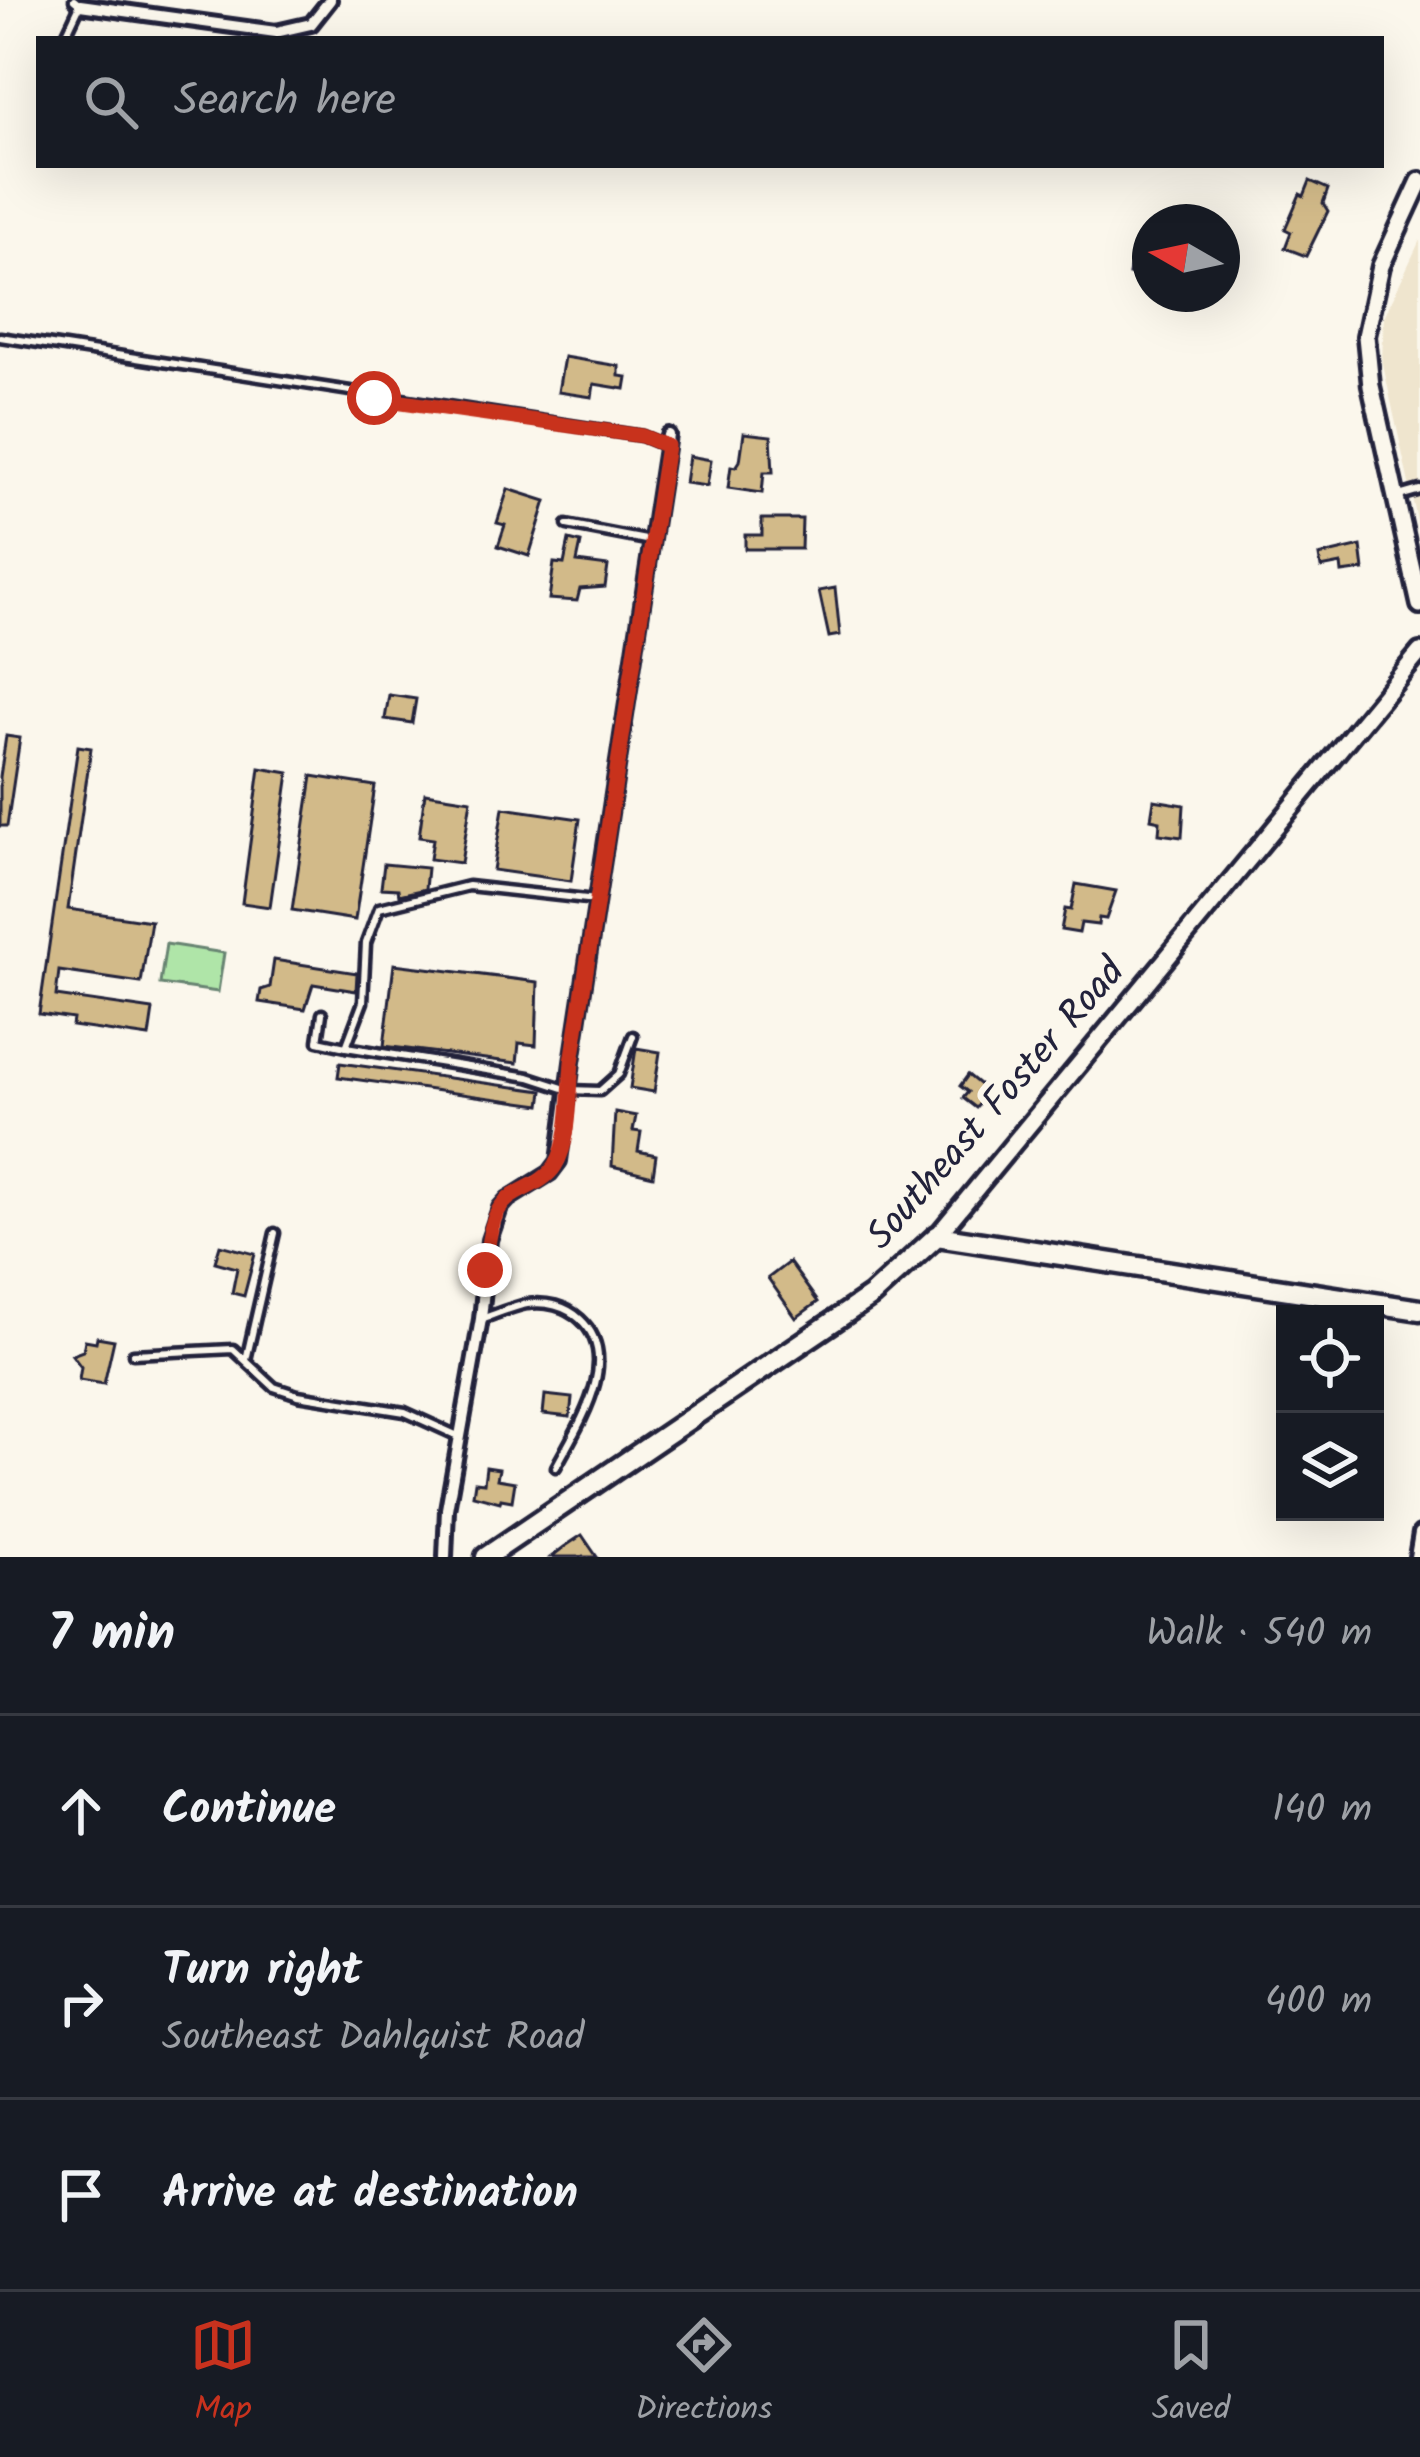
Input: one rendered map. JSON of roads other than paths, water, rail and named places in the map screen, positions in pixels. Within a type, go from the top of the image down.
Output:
[{"type":"main road","points":[[1420,181],[1381,266],[1366,335],[1370,386],[1420,605]]},
{"type":"main road","name":"Southeast Foster Road","points":[[486,1557],[855,1307],[937,1236],[1420,652]]},
{"type":"main road","points":[[937,1236],[1420,1310]]},
{"type":"street","points":[[77,2],[276,32],[311,24],[330,0]]},
{"type":"street","points":[[445,1557],[447,1509],[481,1319],[488,1240],[508,1198],[550,1173],[559,1160],[668,440]]},
{"type":"street","points":[[1416,1557],[1420,1533]]},
{"type":"lane","points":[[65,36],[77,2]]},
{"type":"lane","points":[[0,337],[668,440]]},
{"type":"lane","points":[[1395,496],[1420,490]]},
{"type":"lane","points":[[567,525],[654,542]]},
{"type":"lane","points":[[346,1048],[364,1002],[366,943],[379,908],[468,886],[599,900]]},
{"type":"lane","points":[[322,1013],[318,1041],[529,1077],[569,1090],[599,1091],[619,1074],[633,1036]]},
{"type":"lane","points":[[246,1360],[275,1232]]},
{"type":"lane","points":[[481,1319],[529,1304],[548,1304],[565,1308],[588,1328],[596,1343],[597,1377],[556,1468]]},
{"type":"lane","points":[[133,1354],[233,1349],[274,1387],[405,1412],[460,1437]]}]
